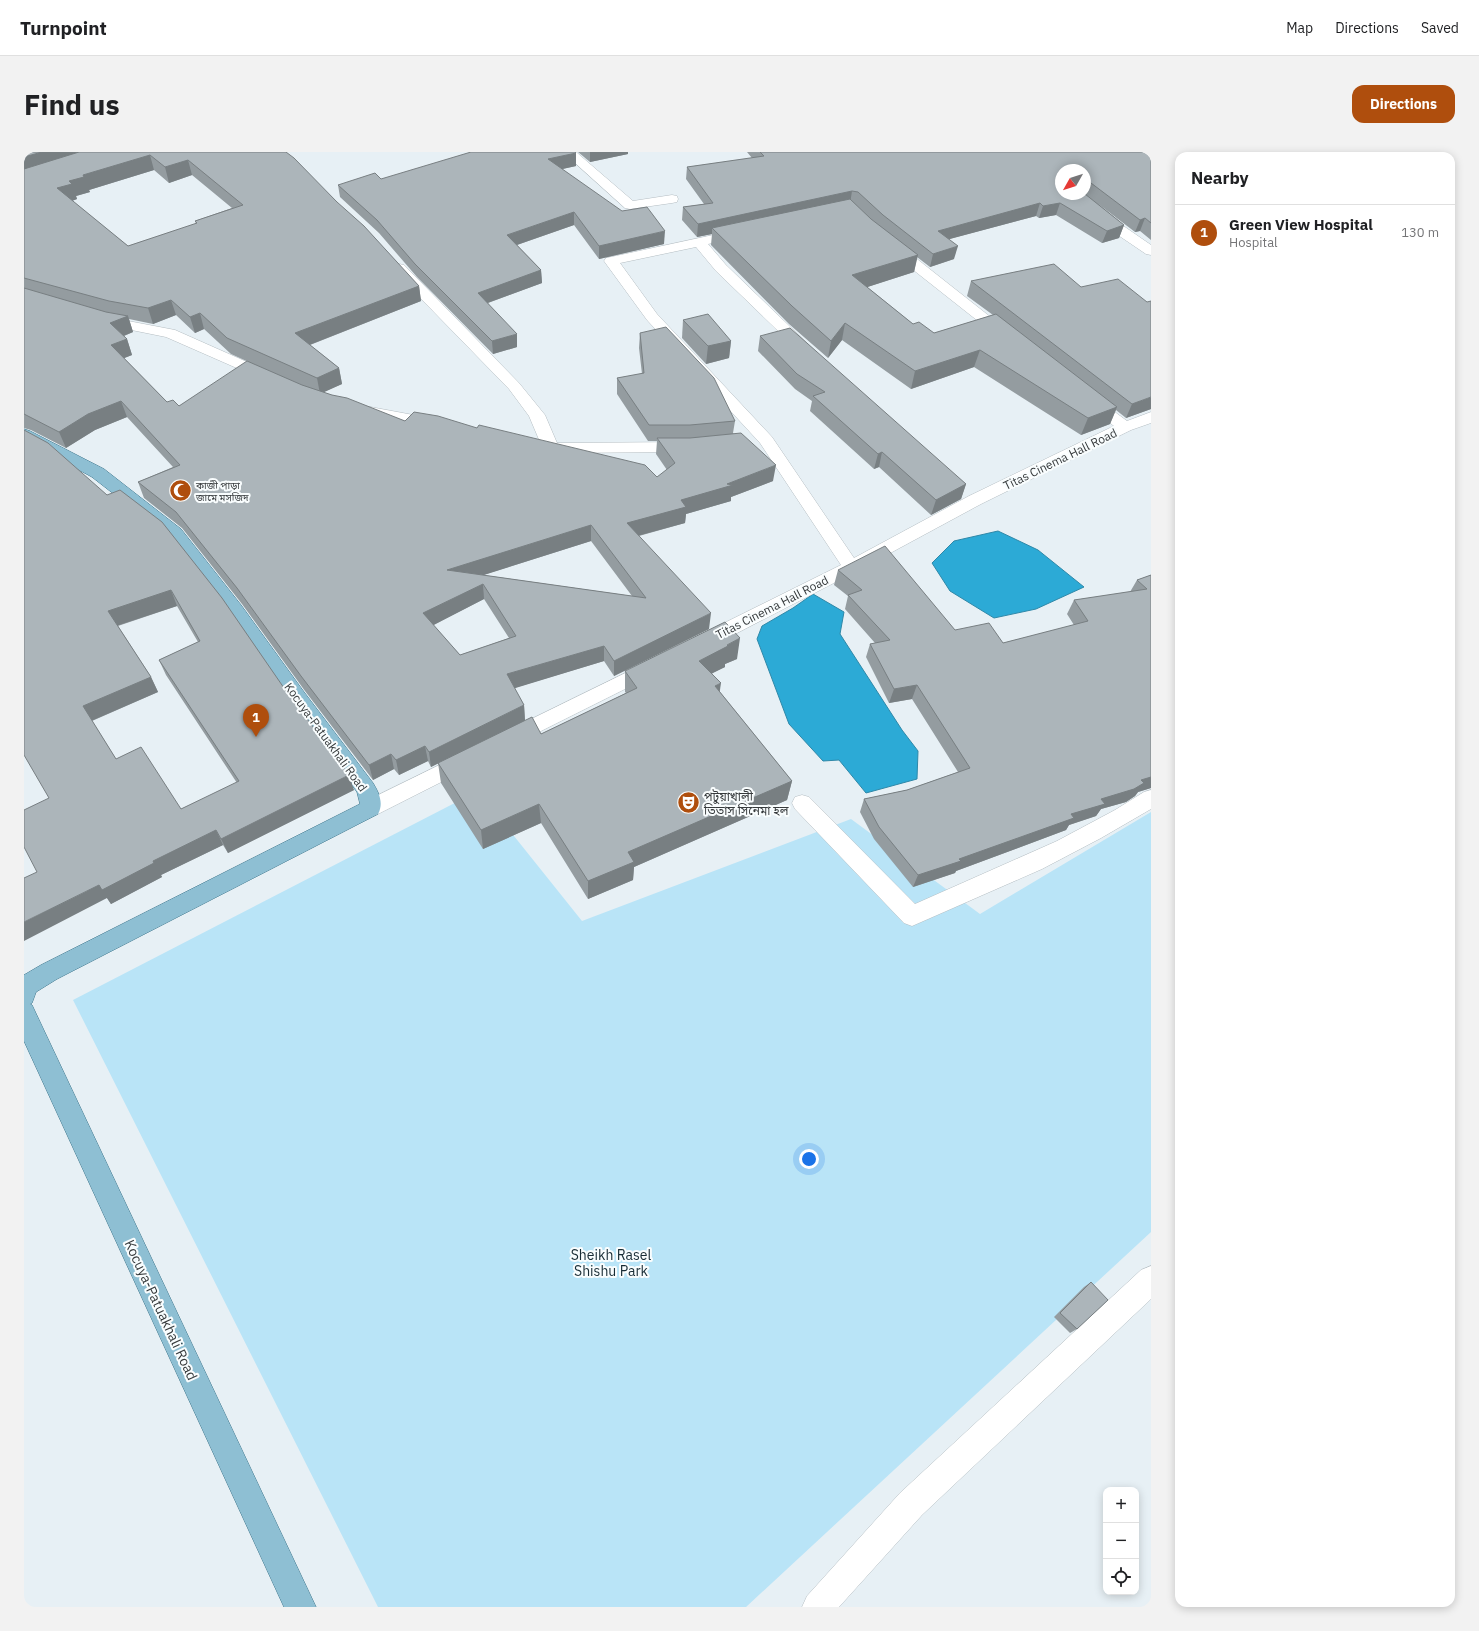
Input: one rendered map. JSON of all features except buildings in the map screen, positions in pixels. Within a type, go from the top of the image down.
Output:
[{"type":"main road","name":"Kocuya-Patuakhali Road","points":[[24,434],[98,473],[175,533],[235,609],[297,697],[366,790],[371,808],[49,972],[24,987],[24,996]]},
{"type":"main road","name":"Kocuya-Patuakhali Road","points":[[24,1012],[35,1039],[300,1607]]},
{"type":"street","points":[[569,152],[630,205],[672,199]]},
{"type":"street","points":[[1082,200],[1117,228],[1151,251]]},
{"type":"street","points":[[756,229],[611,261],[652,318],[758,441],[851,567]]},
{"type":"street","points":[[880,237],[1020,347]]},
{"type":"street","points":[[699,242],[722,268],[796,341],[819,361]]},
{"type":"street","points":[[391,259],[514,386],[537,415],[551,448]]},
{"type":"street","points":[[89,316],[170,333],[284,384]]},
{"type":"street","points":[[1078,390],[1125,427]]},
{"type":"street","points":[[349,409],[449,427]]},
{"type":"street","name":"Titas Cinema Hall Road","points":[[693,647],[851,567],[969,494],[1151,417]]},
{"type":"street","points":[[527,443],[551,448],[704,446]]},
{"type":"street","points":[[371,808],[664,661]]},
{"type":"street","points":[[802,803],[912,916],[1011,874],[1120,819],[1151,798]]},
{"type":"street","points":[[818,1607],[912,1504],[1151,1280]]},
{"type":"green space","name":"Sheikh Rasel Shishu Park","points":[[478,791],[582,921],[851,819],[980,914],[1151,812],[1151,1232],[746,1607],[378,1607],[73,1000]]},
{"type":"water","points":[[998,531],[1038,550],[1084,587],[1036,609],[994,618],[950,591],[932,563],[954,541]]},
{"type":"water","points":[[813,594],[844,612],[840,634],[902,730],[918,751],[917,779],[866,793],[839,760],[823,761],[789,724],[757,639],[762,626],[793,608]]},
{"type":"place","name":"কাজী পাড়া জামে মসজিদ","points":[[180,491]]},
{"type":"place","name":"Green View Hospital","points":[[256,737]]},
{"type":"place","name":"পটুয়াখালী তিতাস সিনেমা হল","points":[[688,803]]}]
